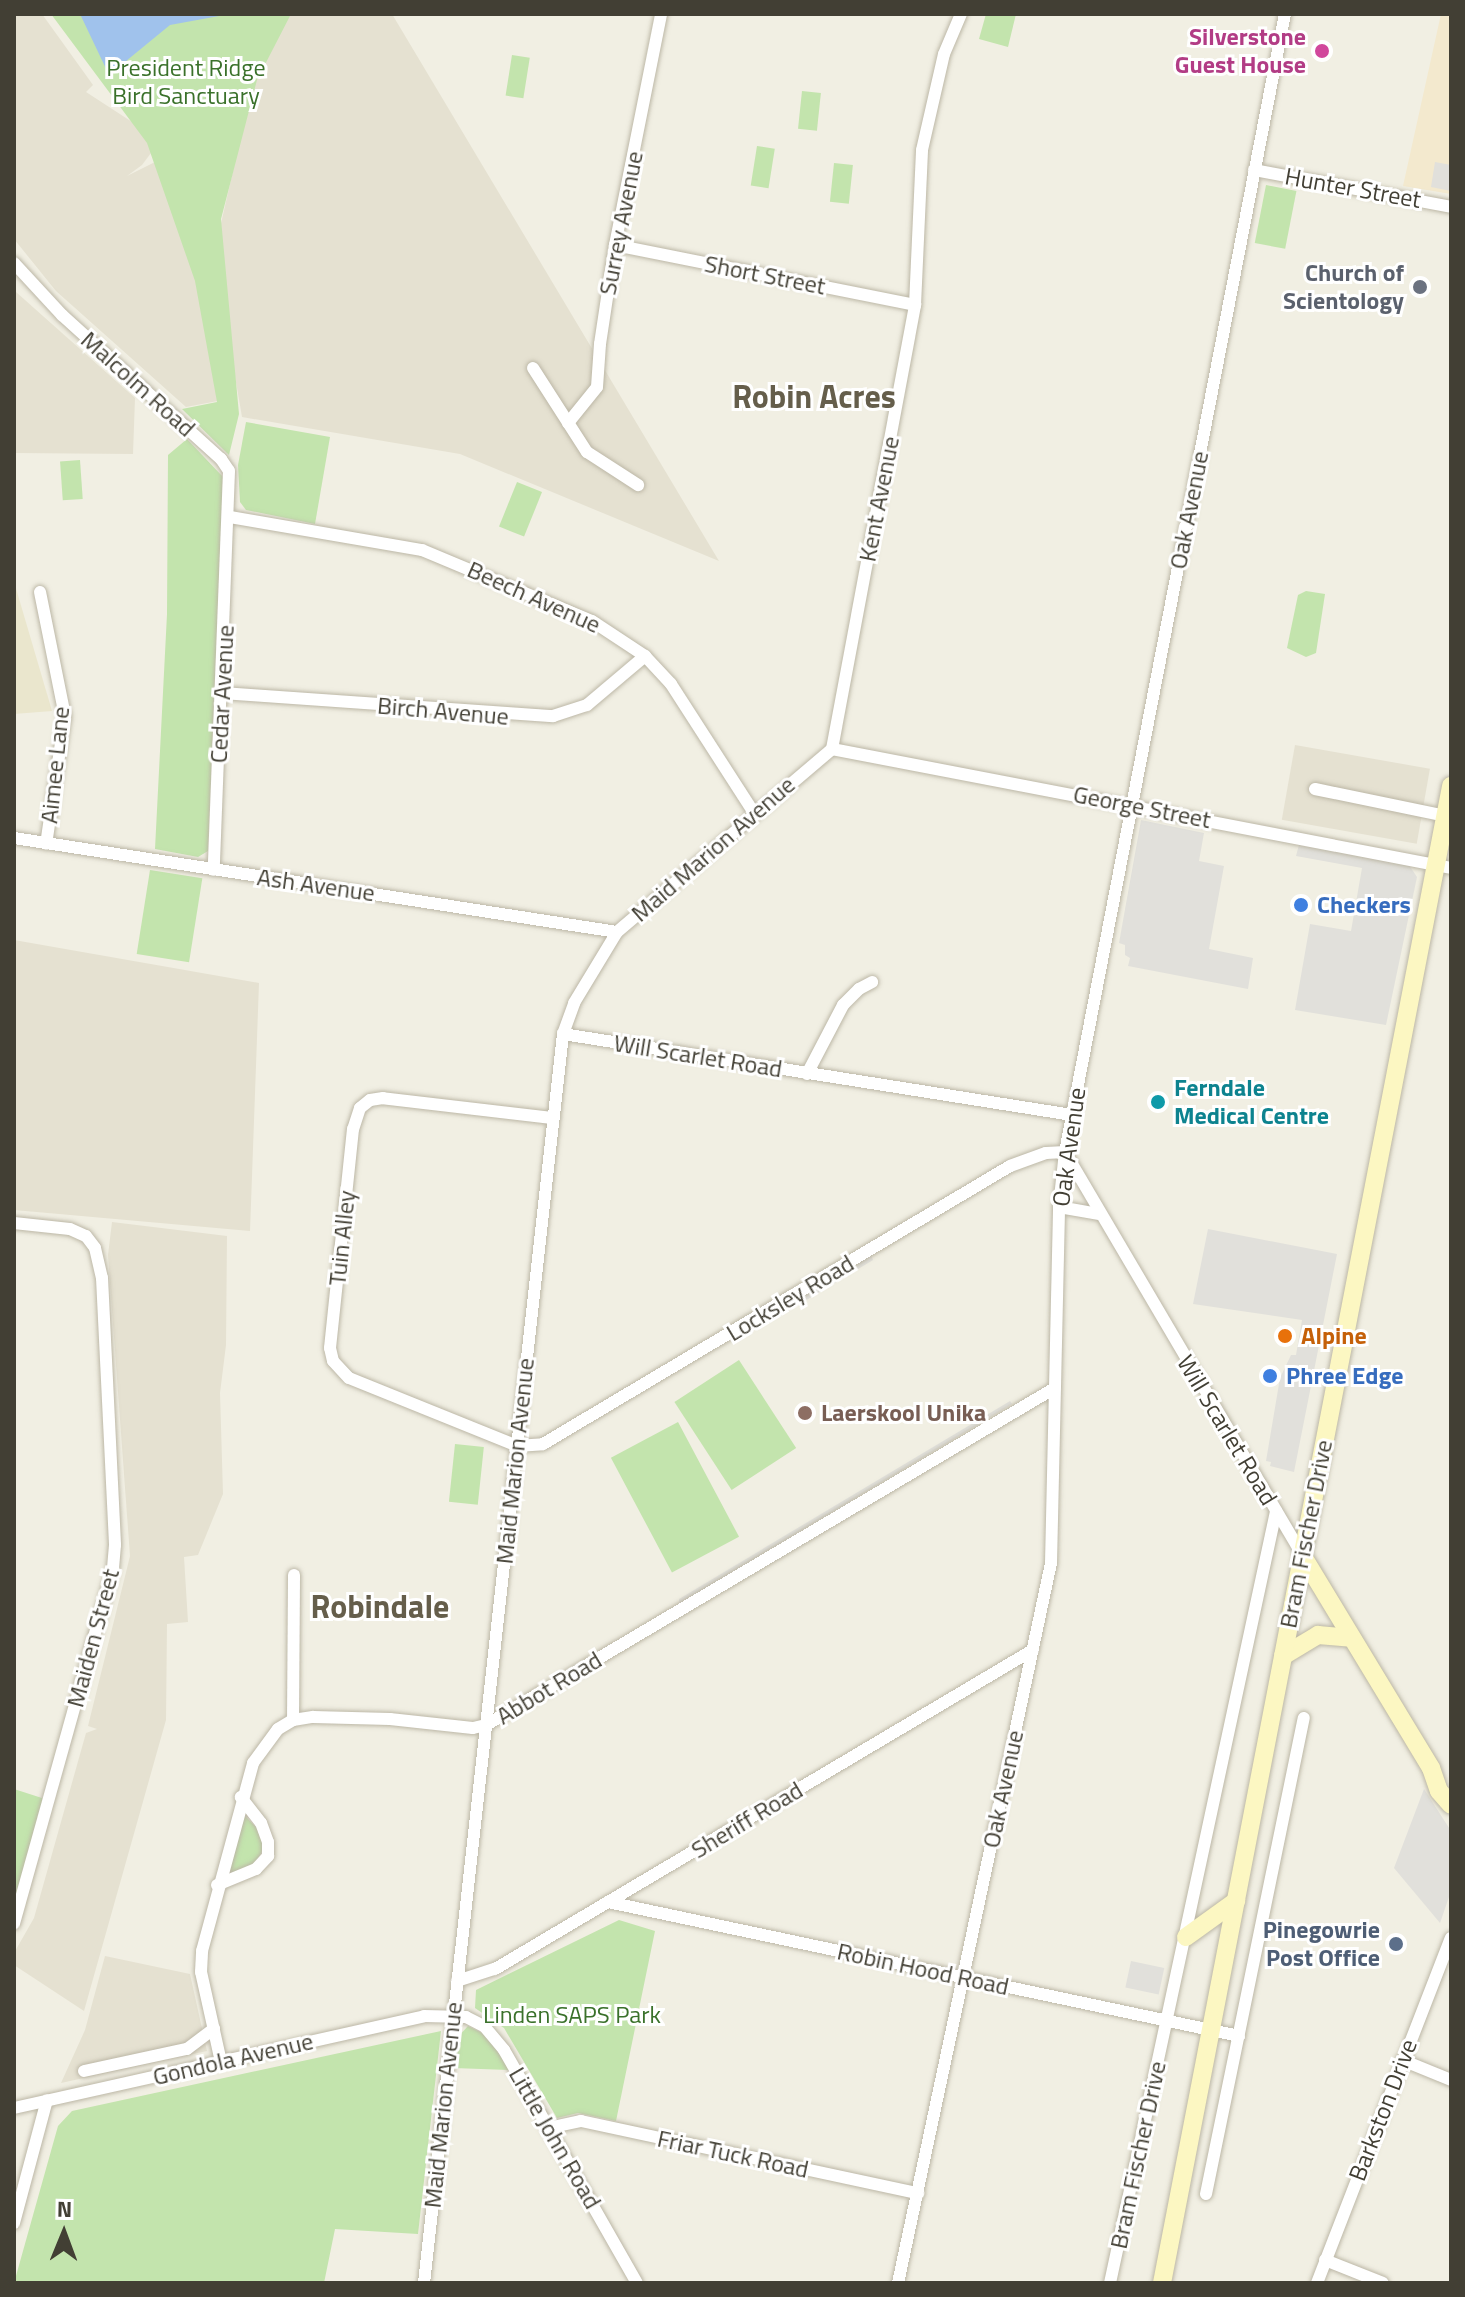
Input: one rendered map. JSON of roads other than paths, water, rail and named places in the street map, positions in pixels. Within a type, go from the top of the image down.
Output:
[{"type":"main road","name":"Bram Fischer Drive","points":[[1162,2283],[1302,1555],[1444,866],[1445,816],[1451,786]]},
{"type":"main road","name":"Will Scarlet Road","points":[[1302,1555],[1431,1768],[1439,1791],[1451,1805]]},
{"type":"main road","points":[[1283,1656],[1318,1635],[1351,1638]]},
{"type":"main road","name":"Will Scarlet Road","points":[[1431,1768],[1451,1784]]},
{"type":"main road","points":[[1186,1937],[1236,1901]]},
{"type":"street","name":"Surrey Avenue","points":[[568,423],[597,387],[600,344],[615,245],[661,14]]},
{"type":"street","name":"Kent Avenue","points":[[832,749],[915,305],[922,150],[944,54],[961,14]]},
{"type":"street","name":"Oak Avenue","points":[[898,2283],[1052,1551],[1059,1207],[1065,1152],[1282,15]]},
{"type":"street","name":"Hunter Street","points":[[1254,170],[1451,207]]},
{"type":"street","name":"Short Street","points":[[615,245],[915,305]]},
{"type":"street","name":"Malcolm Road","points":[[14,263],[62,315],[221,459],[231,478],[230,517]]},
{"type":"street","points":[[533,368],[587,452],[638,485]]},
{"type":"street","name":"Beech Avenue","points":[[230,517],[441,556],[566,608],[645,656],[693,716],[754,813]]},
{"type":"street","name":"Cedar Avenue","points":[[214,870],[230,517]]},
{"type":"street","name":"Aimee Lane","points":[[40,592],[65,716],[46,844]]},
{"type":"street","name":"Birch Avenue","points":[[222,693],[553,716],[594,701],[645,656]]},
{"type":"street","name":"George Street","points":[[832,749],[1444,866]]},
{"type":"street","name":"Maid Marion Avenue","points":[[424,2283],[563,1034],[574,1003],[617,932],[832,749]]},
{"type":"street","points":[[1315,789],[1445,816]]},
{"type":"street","name":"Ash Avenue","points":[[14,838],[617,932]]},
{"type":"street","points":[[807,1074],[843,1005],[859,989],[872,982]]},
{"type":"street","name":"Will Scarlet Road","points":[[563,1034],[1072,1115]]},
{"type":"street","name":"Tuin Alley","points":[[517,1446],[349,1378],[333,1361],[330,1348],[353,1129],[360,1108],[370,1100],[383,1098],[552,1118]]},
{"type":"street","name":"Will Scarlet Road","points":[[1065,1152],[1302,1555]]},
{"type":"street","name":"Locksley Road","points":[[517,1446],[552,1441],[1010,1166],[1046,1153],[1065,1152]]},
{"type":"street","points":[[1059,1207],[1099,1214]]},
{"type":"street","name":"Maiden Street","points":[[14,1223],[56,1227],[86,1236],[99,1261],[114,1562],[14,1923]]},
{"type":"street","name":"Abbot Road","points":[[293,1720],[337,1717],[468,1728],[486,1725],[1055,1388]]},
{"type":"street","name":"Bram Fischer Drive","points":[[1110,2283],[1276,1511]]},
{"type":"street","points":[[221,2062],[200,1961],[241,1797],[257,1753],[278,1729],[293,1720],[294,1575]]},
{"type":"street","name":"Sheriff Road","points":[[457,1981],[495,1969],[1033,1650]]},
{"type":"street","points":[[1206,2194],[1304,1718]]},
{"type":"street","points":[[217,1885],[256,1869],[268,1856],[268,1842],[261,1823],[241,1797]]},
{"type":"street","name":"Robin Hood Road","points":[[608,1902],[1239,2036]]},
{"type":"street","name":"Barkston Drive","points":[[1317,2283],[1402,2060],[1447,1955],[1451,1938]]},
{"type":"street","name":"Gondola Avenue","points":[[14,2108],[424,2016],[453,2014]]},
{"type":"street","name":"Little John Road","points":[[453,2014],[475,2021],[496,2038],[637,2283]]},
{"type":"street","points":[[84,2071],[187,2049],[214,2029]]},
{"type":"street","points":[[1402,2060],[1451,2080]]},
{"type":"street","points":[[14,2223],[47,2100]]},
{"type":"street","name":"Friar Tuck Road","points":[[548,2128],[581,2121],[918,2193]]},
{"type":"street","points":[[1325,2260],[1383,2283]]},
{"type":"water","points":[[80,14],[230,14],[170,25],[109,75]]},
{"type":"place","name":"Silverstone Guest House","points":[[1322,51]]},
{"type":"place","name":"Church of Scientology","points":[[1420,287]]},
{"type":"place","name":"Checkers","points":[[1301,905]]},
{"type":"place","name":"Ferndale Medical Centre","points":[[1158,1102]]},
{"type":"place","name":"Alpine","points":[[1285,1336]]},
{"type":"place","name":"Phree Edge","points":[[1270,1376]]},
{"type":"place","name":"Laerskool Unika","points":[[805,1413]]},
{"type":"place","name":"Pinegowrie Post Office","points":[[1396,1944]]},
{"type":"district","name":"Robin Acres","points":[[814,396]]},
{"type":"district","name":"Robindale","points":[[380,1606]]},
{"type":"park label","name":"President Ridge Bird Sanctuary","points":[[186,82]]},
{"type":"park label","name":"Linden SAPS Park","points":[[572,2015]]}]
